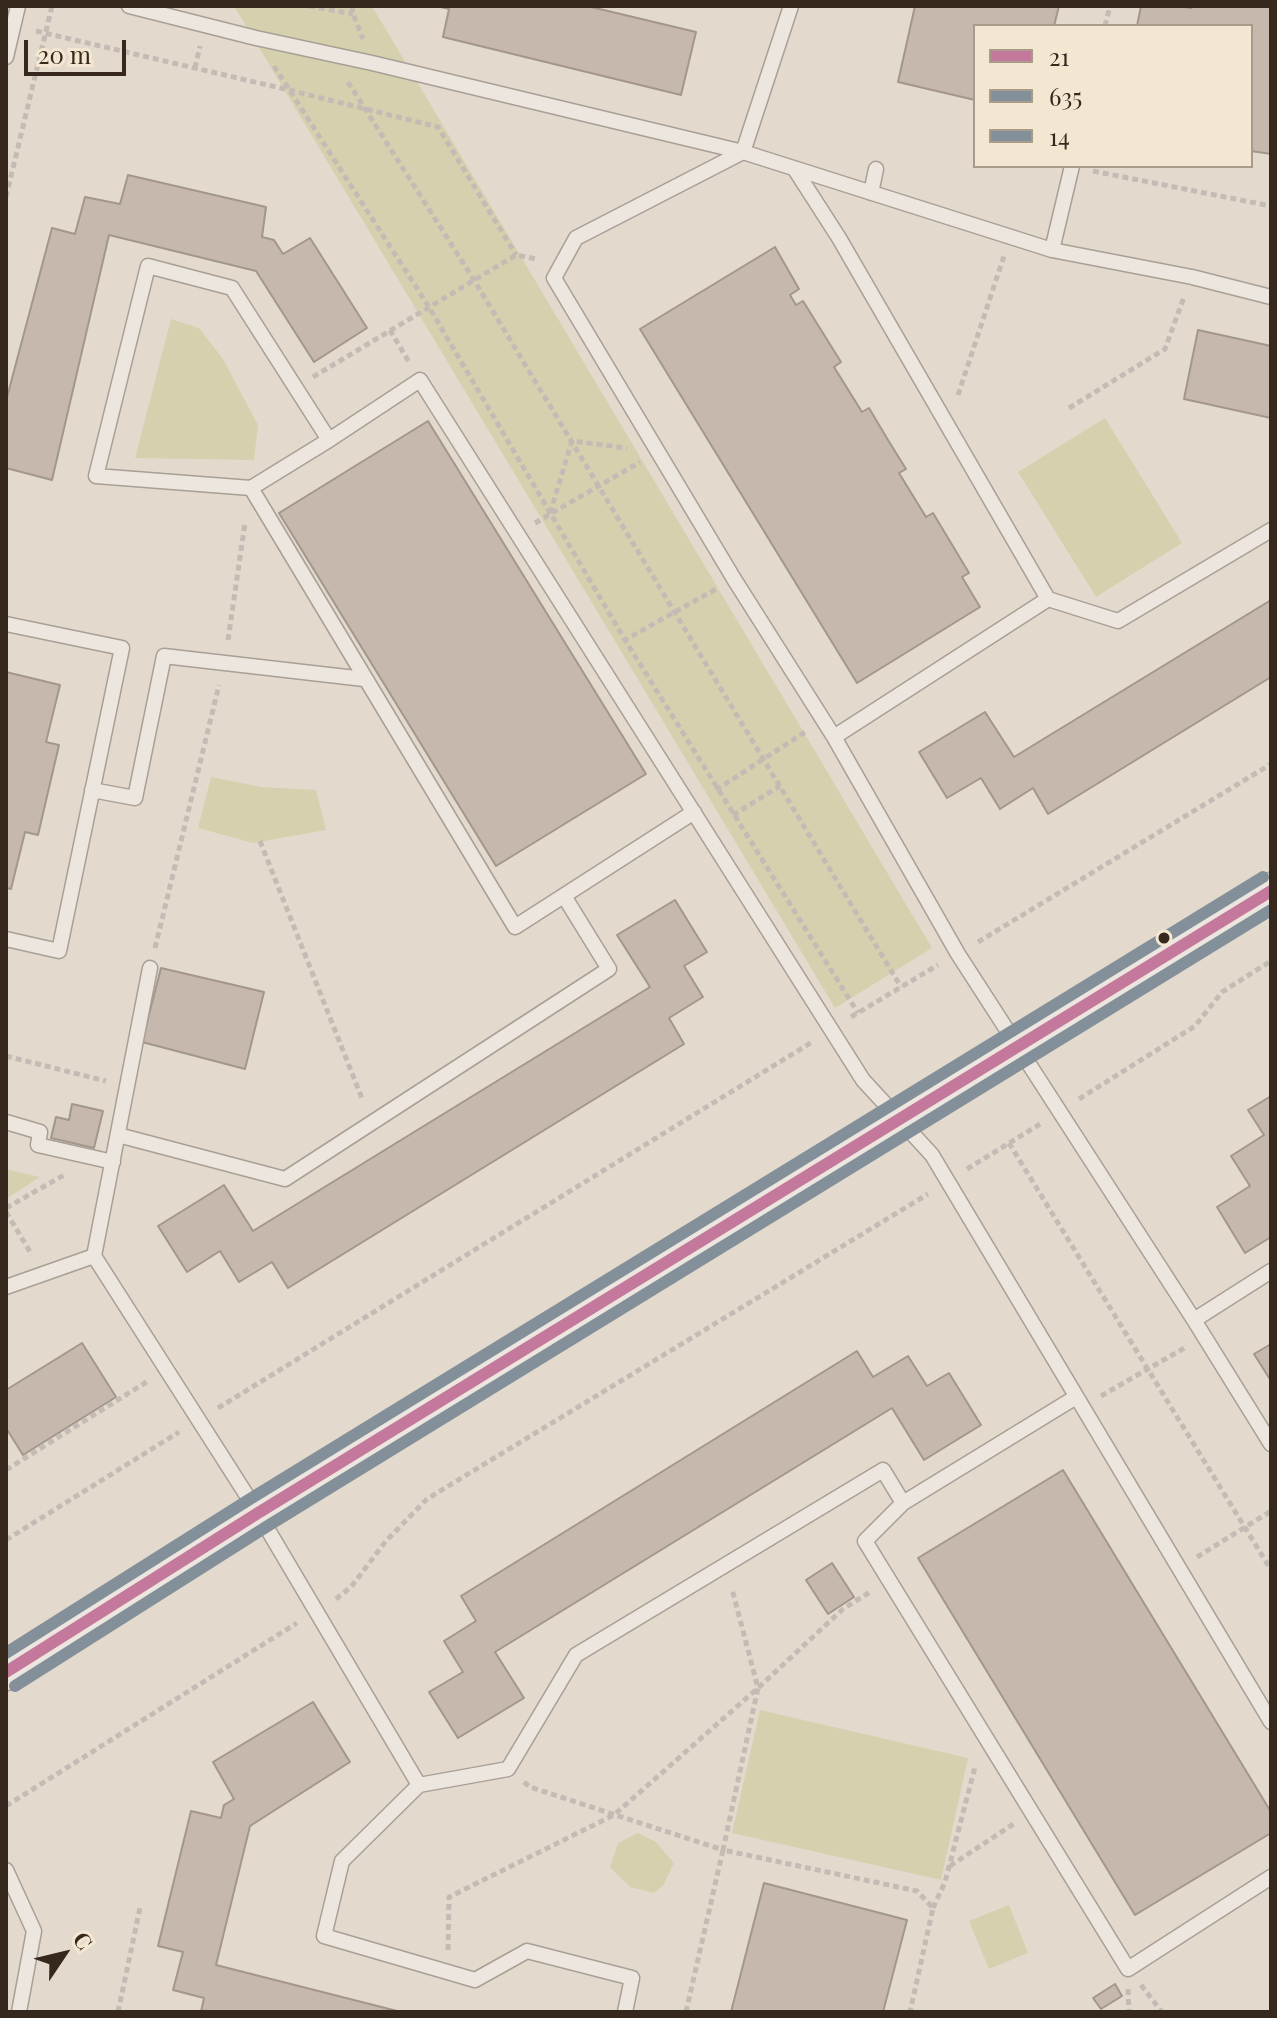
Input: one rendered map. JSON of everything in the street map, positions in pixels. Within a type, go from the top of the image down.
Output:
[{"type":"street","points":[[6,1672],[258,1513],[1271,891]]},
{"type":"lane","points":[[6,57],[18,6]]},
{"type":"lane","points":[[129,6],[743,152],[1052,250],[1192,277],[1271,297]]},
{"type":"lane","points":[[791,6],[743,152],[576,238],[554,278],[734,579],[834,737],[958,954],[1271,1444]]},
{"type":"lane","points":[[794,168],[839,238],[1048,599],[1118,621],[1271,530]]},
{"type":"lane","points":[[1052,250],[1072,168]]},
{"type":"lane","points":[[871,193],[876,169]]},
{"type":"lane","points":[[329,440],[232,288],[148,266],[96,476],[251,488],[329,440],[420,380],[863,1080],[932,1155],[1271,1722]]},
{"type":"lane","points":[[251,488],[515,927],[692,810]]},
{"type":"lane","points":[[834,737],[1048,599]]},
{"type":"lane","points":[[6,624],[122,648],[59,951],[6,939]]},
{"type":"lane","points":[[92,790],[135,798],[164,656],[364,679]]},
{"type":"lane","points":[[118,1135],[285,1179],[609,969],[564,896]]},
{"type":"lane","points":[[150,968],[94,1256],[258,1513],[419,1785]]},
{"type":"lane","points":[[6,1122],[40,1132],[38,1145],[113,1162]]},
{"type":"lane","points":[[6,1287],[94,1256]]},
{"type":"lane","points":[[1194,1320],[1271,1271]]},
{"type":"lane","points":[[1080,1402],[903,1503],[865,1541],[1128,1969],[1271,1877]]},
{"type":"lane","points":[[625,2012],[632,1978],[527,1951],[475,1980],[324,1936],[342,1861],[419,1785],[508,1769],[576,1655],[883,1470],[903,1503]]},
{"type":"lane","points":[[6,1870],[34,1931],[19,2012]]},
{"type":"path","points":[[6,197],[52,6]]},
{"type":"path","points":[[309,6],[353,14]]},
{"type":"path","points":[[14,25],[438,127],[516,255],[295,388]]},
{"type":"path","points":[[256,38],[429,307],[625,640],[858,1013]]},
{"type":"path","points":[[330,54],[474,280],[901,987]]},
{"type":"path","points":[[1082,168],[1271,206]]},
{"type":"path","points":[[948,426],[1010,236]]},
{"type":"path","points":[[1069,408],[1165,349],[1192,277]]},
{"type":"path","points":[[390,330],[420,380]]},
{"type":"path","points":[[550,514],[572,441]]},
{"type":"path","points":[[572,441],[659,452]]},
{"type":"path","points":[[517,533],[659,452]]},
{"type":"path","points":[[150,968],[224,663],[251,488]]},
{"type":"path","points":[[596,657],[734,579]]},
{"type":"path","points":[[692,810],[718,789],[823,720]]},
{"type":"path","points":[[6,1540],[858,1013],[1271,764]]},
{"type":"path","points":[[707,832],[780,786]]},
{"type":"path","points":[[260,841],[372,1123]]},
{"type":"path","points":[[6,1806],[351,1587],[386,1541],[427,1499],[948,1181],[1195,1026],[1222,992],[1271,961]]},
{"type":"path","points":[[6,1056],[127,1086]]},
{"type":"path","points":[[1009,1143],[1271,1570]]},
{"type":"path","points":[[43,1274],[6,1210],[92,1158]]},
{"type":"path","points":[[1080,1402],[1148,1369],[1204,1336]]},
{"type":"path","points":[[6,1470],[166,1369]]},
{"type":"path","points":[[1179,1568],[1271,1511]]},
{"type":"path","points":[[686,2012],[758,1688],[725,1565]]},
{"type":"path","points":[[448,1971],[449,1897],[614,1815],[843,1609],[889,1580]]},
{"type":"path","points":[[910,2012],[933,1908],[949,1867],[976,1762],[993,1750]]},
{"type":"path","points":[[508,1769],[530,1787],[723,1850],[917,1891],[933,1908]]},
{"type":"path","points":[[949,1867],[1032,1812]]},
{"type":"path","points":[[118,2012],[140,1908]]},
{"type":"path","points":[[1128,1969],[1162,2012]]},
{"type":"shaded area","points":[[234,6],[372,6],[932,948],[835,1008]]},
{"type":"shaded area","points":[[171,319],[199,328],[223,359],[258,425],[254,460],[135,458]]},
{"type":"shaded area","points":[[1105,418],[1182,543],[1096,597],[1018,472]]},
{"type":"shaded area","points":[[211,777],[262,787],[316,790],[326,830],[253,843],[198,828]]},
{"type":"shaded area","points":[[6,1169],[40,1177],[6,1199]]},
{"type":"shaded area","points":[[760,1710],[968,1758],[941,1880],[732,1833]]},
{"type":"shaded area","points":[[638,1833],[656,1842],[674,1863],[663,1886],[654,1893],[630,1887],[610,1867],[618,1843]]},
{"type":"shaded area","points":[[1009,1905],[1028,1953],[989,1969],[969,1921]]},
{"type":"building","points":[[436,6],[587,6],[696,32],[681,95],[443,37],[449,9]]},
{"type":"building","points":[[915,6],[1059,6],[1054,24],[973,24],[973,100],[898,82]]},
{"type":"building","points":[[1141,6],[1271,6],[1271,154],[1253,151],[1253,24],[1137,24]]},
{"type":"building","points":[[128,175],[266,207],[262,237],[274,240],[283,254],[310,238],[367,328],[314,362],[256,271],[109,235],[52,480],[6,468],[6,401],[52,228],[75,234],[85,197],[120,204]]},
{"type":"building","points":[[775,247],[799,289],[790,295],[796,305],[803,301],[841,362],[834,367],[862,412],[869,408],[906,469],[899,473],[926,517],[933,513],[969,573],[962,577],[980,607],[857,683],[640,329]]},
{"type":"building","points":[[1198,330],[1271,346],[1271,418],[1184,399]]},
{"type":"building","points":[[428,421],[646,774],[496,866],[279,513]]},
{"type":"building","points":[[1271,600],[1271,677],[1048,814],[1033,788],[1000,809],[981,778],[947,798],[919,752],[985,712],[1014,757]]},
{"type":"building","points":[[6,672],[60,685],[46,742],[59,745],[38,835],[25,832],[11,889],[6,888]]},
{"type":"building","points":[[675,900],[707,952],[684,966],[703,997],[669,1018],[684,1044],[288,1288],[272,1262],[239,1282],[220,1251],[187,1272],[158,1226],[224,1185],[253,1231],[650,987],[617,935]]},
{"type":"building","points":[[161,968],[264,992],[245,1069],[142,1042]]},
{"type":"building","points":[[1271,1096],[1271,1237],[1245,1253],[1217,1207],[1250,1186],[1231,1156],[1264,1135],[1248,1110]]},
{"type":"building","points":[[72,1104],[103,1111],[94,1148],[51,1138],[56,1117],[69,1120]]},
{"type":"building","points":[[82,1343],[116,1397],[23,1455],[6,1428],[6,1390]]},
{"type":"building","points":[[1271,1344],[1271,1381],[1254,1354]]},
{"type":"building","points":[[857,1351],[873,1377],[908,1356],[927,1386],[949,1373],[981,1425],[924,1460],[892,1408],[495,1652],[524,1698],[458,1738],[429,1692],[463,1672],[444,1641],[476,1621],[461,1596]]},
{"type":"building","points":[[1063,1470],[1271,1812],[1271,1833],[1135,1915],[918,1558]]},
{"type":"building","points":[[832,1563],[854,1597],[828,1614],[806,1580]]},
{"type":"building","points":[[313,1702],[350,1762],[250,1826],[216,1965],[401,2012],[201,2012],[204,1998],[173,1990],[183,1952],[158,1946],[191,1811],[221,1818],[224,1805],[234,1799],[213,1762]]},
{"type":"building","points":[[764,1883],[907,1920],[883,2012],[731,2012]]},
{"type":"building","points":[[1115,1984],[1122,1996],[1101,2009],[1093,1998]]},
{"type":"transit line","name":"14","points":[[6,1653],[250,1499],[1263,877]]},
{"type":"transit line","name":"21","points":[[6,1672],[258,1513],[1271,891]]},
{"type":"transit line","name":"635","points":[[15,1686],[266,1527],[1271,910]]}]
